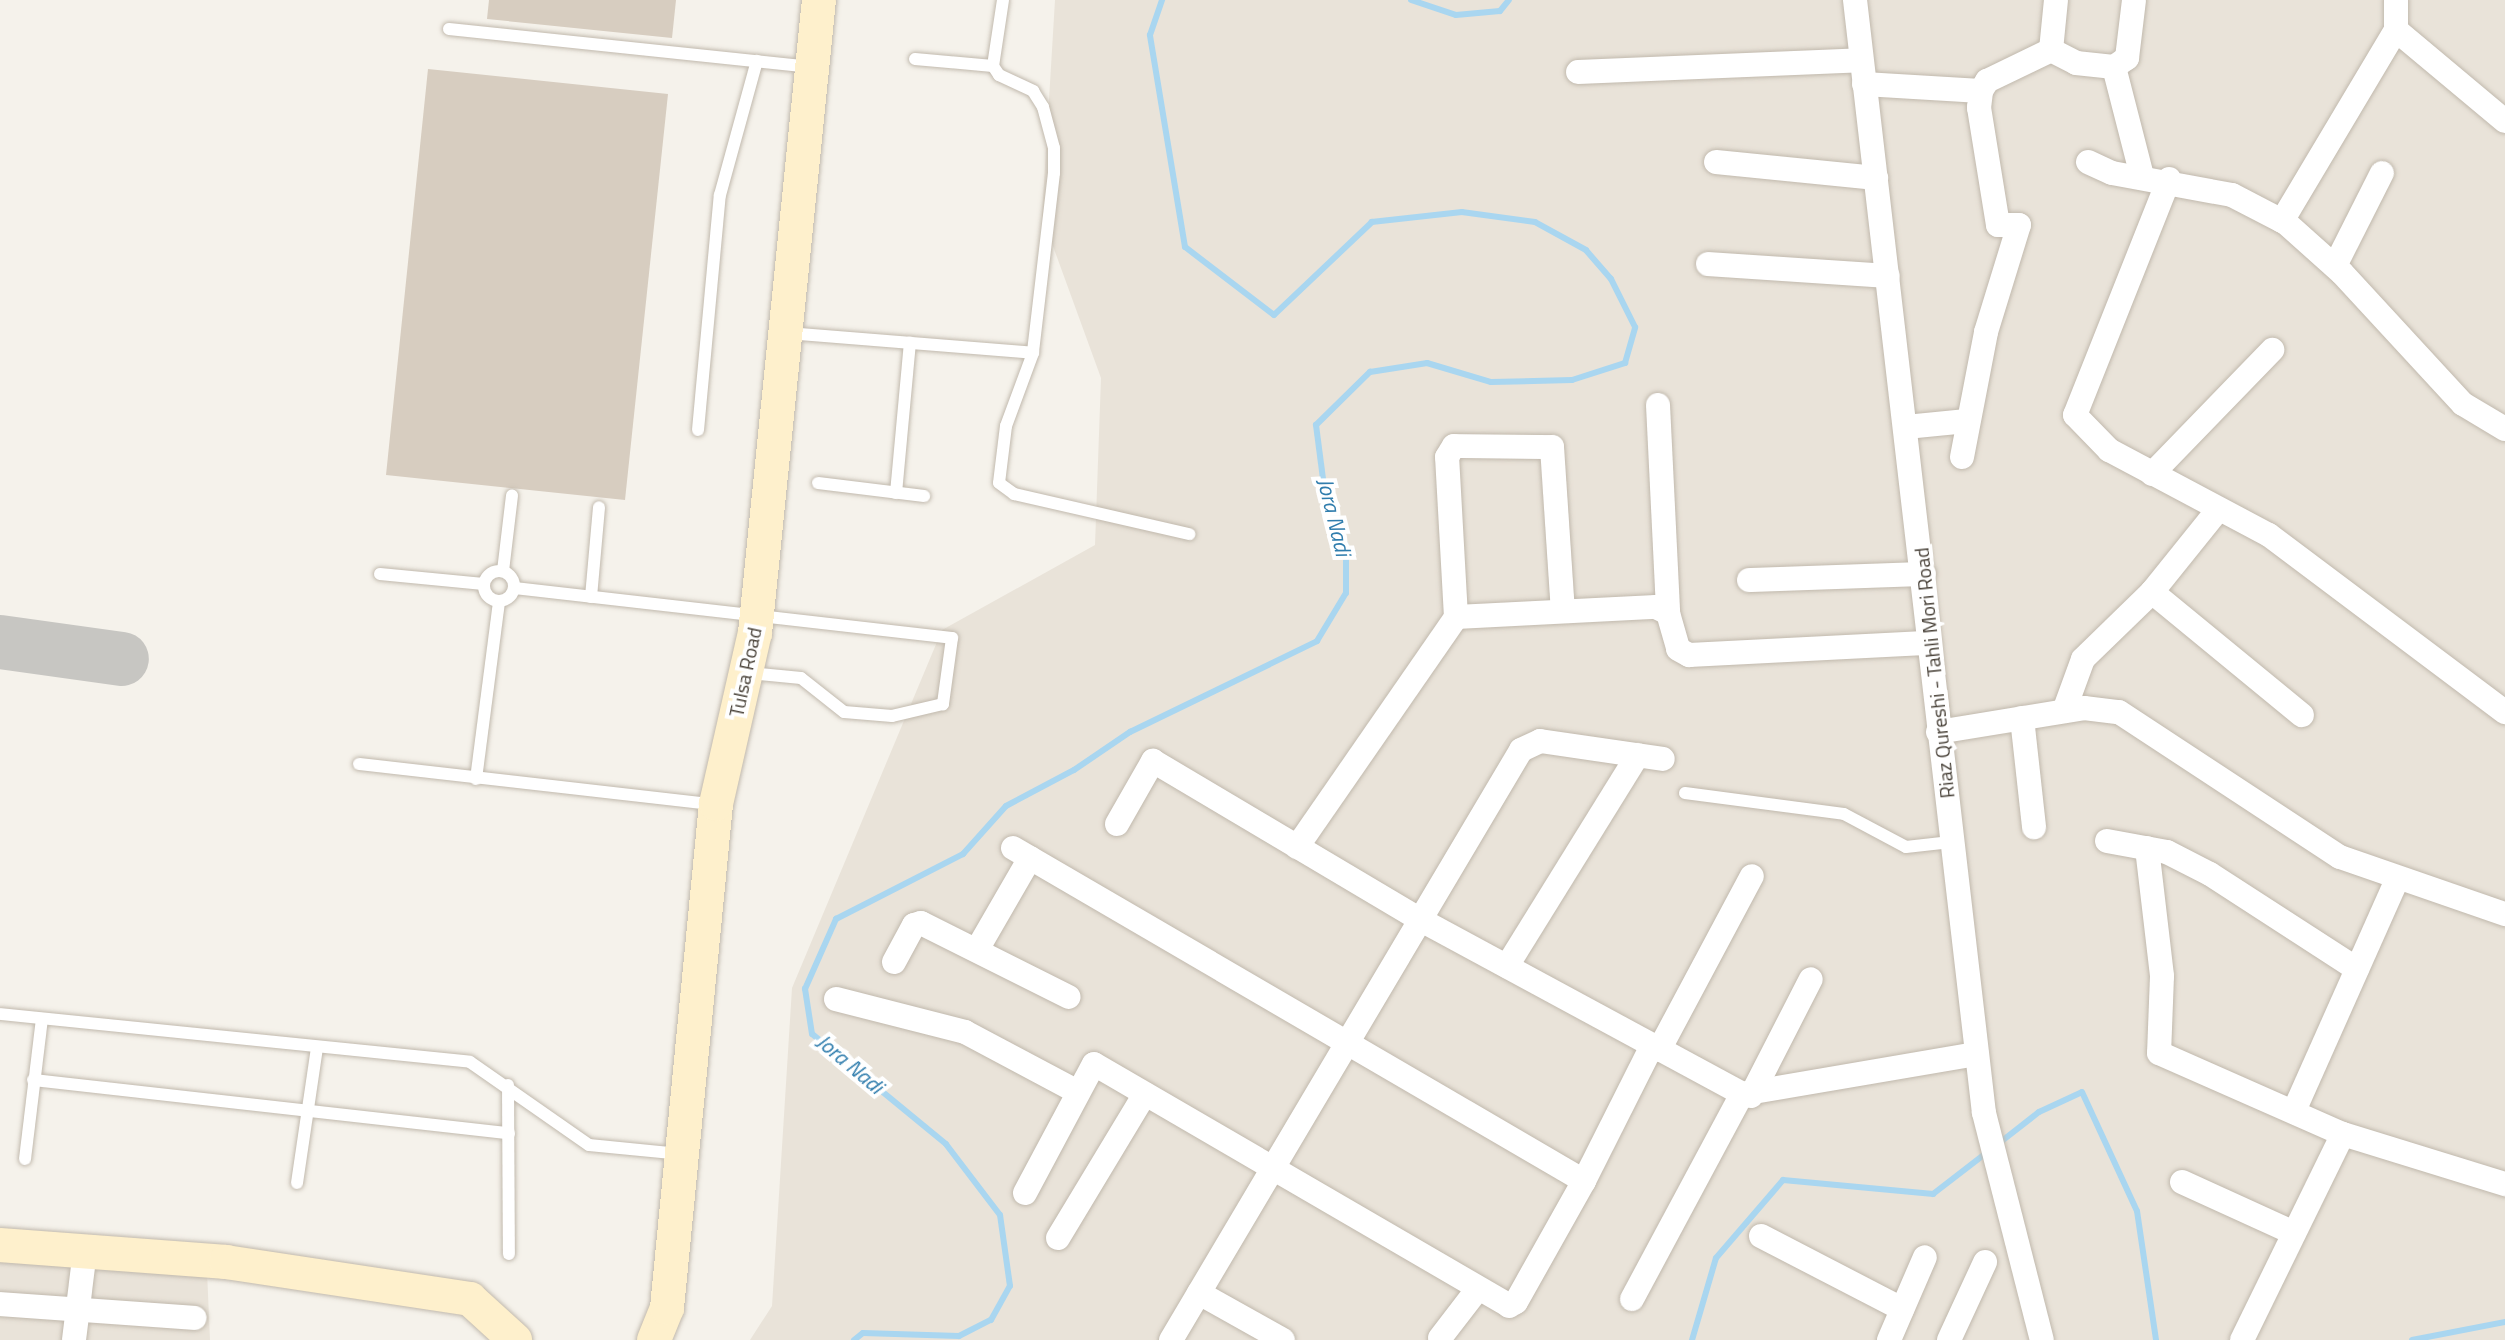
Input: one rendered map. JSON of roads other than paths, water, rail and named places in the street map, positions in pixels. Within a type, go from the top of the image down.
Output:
[{"type":"street","name":"Tulsa Road","points":[[654,1340],[667,1308],[716,804],[757,613],[819,0]]},
{"type":"street","name":"Riaz Qureshi - Tahli Mori Road","points":[[1855,0],[1924,574],[1938,732],[1984,1113],[2042,1340]]},
{"type":"street","points":[[2051,50],[2056,0]]},
{"type":"street","points":[[2051,50],[2062,59],[2114,67],[2127,58],[2134,0]]},
{"type":"street","points":[[2282,221],[2396,30],[2396,0]]},
{"type":"street","points":[[2396,30],[2505,121]]},
{"type":"street","points":[[1962,457],[1986,332],[2019,225],[1998,225],[1979,108],[1981,91],[1987,81],[2051,50]]},
{"type":"street","points":[[2114,67],[2142,176]]},
{"type":"street","points":[[1578,72],[1862,72],[1981,91]]},
{"type":"street","points":[[1716,162],[1876,178]]},
{"type":"street","points":[[2088,162],[2112,173],[2169,179],[2232,195],[2282,221],[2335,266],[2463,404],[2505,429]]},
{"type":"street","points":[[2335,266],[2382,173]]},
{"type":"street","points":[[2169,179],[2075,406],[2080,422],[2109,450],[2269,535],[2505,712]]},
{"type":"street","points":[[1708,264],[1888,276]]},
{"type":"street","points":[[2152,474],[2272,350]]},
{"type":"street","points":[[1658,405],[1668,613],[1678,649],[1689,655],[1930,643]]},
{"type":"street","points":[[1906,427],[1967,421]]},
{"type":"street","points":[[1297,847],[1456,617],[1447,457],[1454,446],[1545,445],[1555,451],[1563,611]]},
{"type":"street","points":[[2064,711],[2083,659],[2152,592],[2218,510]]},
{"type":"street","points":[[1749,580],[1924,574]]},
{"type":"street","points":[[2152,592],[2302,715]]},
{"type":"street","points":[[1456,617],[1656,607],[1668,613]]},
{"type":"street","points":[[1938,732],[2064,711],[2119,712],[2340,857],[2397,880],[2451,892],[2505,914]]},
{"type":"street","points":[[2022,718],[2034,827]]},
{"type":"street","points":[[1171,1340],[1419,919],[1530,742],[1663,759]]},
{"type":"street","points":[[1507,966],[1638,755]]},
{"type":"street","points":[[1117,824],[1153,761],[1419,919],[1746,1095],[1977,1054]]},
{"type":"street","points":[[2107,841],[2167,852],[2210,874],[2357,969]]},
{"type":"street","points":[[2147,848],[2162,976],[2159,1053],[2343,1134],[2505,1184]]},
{"type":"street","points":[[894,962],[914,925],[921,923],[972,951],[978,948],[1022,853],[1584,1181]]},
{"type":"street","points":[[1025,1193],[1094,1064],[1477,1290],[1502,1304],[1516,1302],[1752,876]]},
{"type":"street","points":[[2294,1111],[2397,880]]},
{"type":"street","points":[[978,948],[1069,997]]},
{"type":"street","points":[[1632,1299],[1811,979]]},
{"type":"street","points":[[836,999],[965,1032],[1078,1092]]},
{"type":"street","points":[[1058,1238],[1145,1094]]},
{"type":"street","points":[[2242,1340],[2343,1134]]},
{"type":"street","points":[[2182,1182],[2294,1233]]},
{"type":"street","points":[[1761,1236],[1902,1309]]},
{"type":"street","points":[[0,1245],[226,1262],[470,1299],[515,1340]]},
{"type":"street","points":[[74,1340],[85,1251]]},
{"type":"street","points":[[1889,1340],[1925,1257]]},
{"type":"street","points":[[1949,1340],[1985,1262]]},
{"type":"street","points":[[1440,1338],[1477,1290]]},
{"type":"street","points":[[1199,1293],[1283,1340]]},
{"type":"street","points":[[0,1304],[194,1318]]},
{"type":"lane","points":[[1003,0],[993,66],[999,75],[1033,91],[1043,107],[1054,148],[1033,353],[1006,426],[999,483],[1014,494],[1189,534]]},
{"type":"lane","points":[[449,29],[812,67]]},
{"type":"lane","points":[[915,59],[993,66]]},
{"type":"lane","points":[[698,430],[720,195],[757,61]]},
{"type":"lane","points":[[784,333],[1033,353]]},
{"type":"lane","points":[[896,493],[910,343]]},
{"type":"lane","points":[[818,483],[924,496]]},
{"type":"lane","points":[[503,571],[512,496]]},
{"type":"lane","points":[[591,597],[599,507]]},
{"type":"lane","points":[[503,571],[512,577],[514,588],[509,598],[499,601],[488,597],[484,584],[492,572],[503,571]]},
{"type":"lane","points":[[380,574],[484,584]]},
{"type":"lane","points":[[514,588],[757,613],[952,638],[943,704],[892,716],[844,712],[801,678],[746,672]]},
{"type":"lane","points":[[476,779],[499,601]]},
{"type":"lane","points":[[359,764],[716,804]]},
{"type":"lane","points":[[1685,793],[1844,814],[1906,847],[1951,842]]},
{"type":"lane","points":[[0,1014],[470,1062],[508,1085],[533,1108],[589,1145],[680,1154]]},
{"type":"lane","points":[[25,1159],[42,1019]]},
{"type":"lane","points":[[297,1183],[304,1109],[317,1047]]},
{"type":"lane","points":[[33,1080],[509,1133]]},
{"type":"lane","points":[[508,1085],[509,1254]]},
{"type":"waterway","name":"Jora Nadi","points":[[854,1340],[863,1333],[959,1336],[991,1320],[1010,1286],[1000,1215],[946,1144],[812,1034],[805,989],[836,919],[963,854],[1006,806],[1074,770],[1130,732],[1317,641],[1346,593],[1346,546],[1326,502],[1316,425],[1370,372],[1427,363],[1491,382],[1572,380],[1625,363],[1635,327],[1611,279],[1586,250],[1535,222],[1462,212],[1372,222],[1274,315],[1185,247],[1150,35],[1162,0]]},
{"type":"waterway","name":"Jora Nadi","points":[[1411,0],[1456,15],[1500,11],[1509,0]]},
{"type":"waterway","points":[[1998,1144],[2039,1112],[2082,1092],[2137,1211],[2156,1340]]},
{"type":"waterway","points":[[1692,1340],[1716,1258],[1783,1180],[1933,1194],[1986,1153]]},
{"type":"waterway","points":[[2412,1340],[2505,1322]]}]
